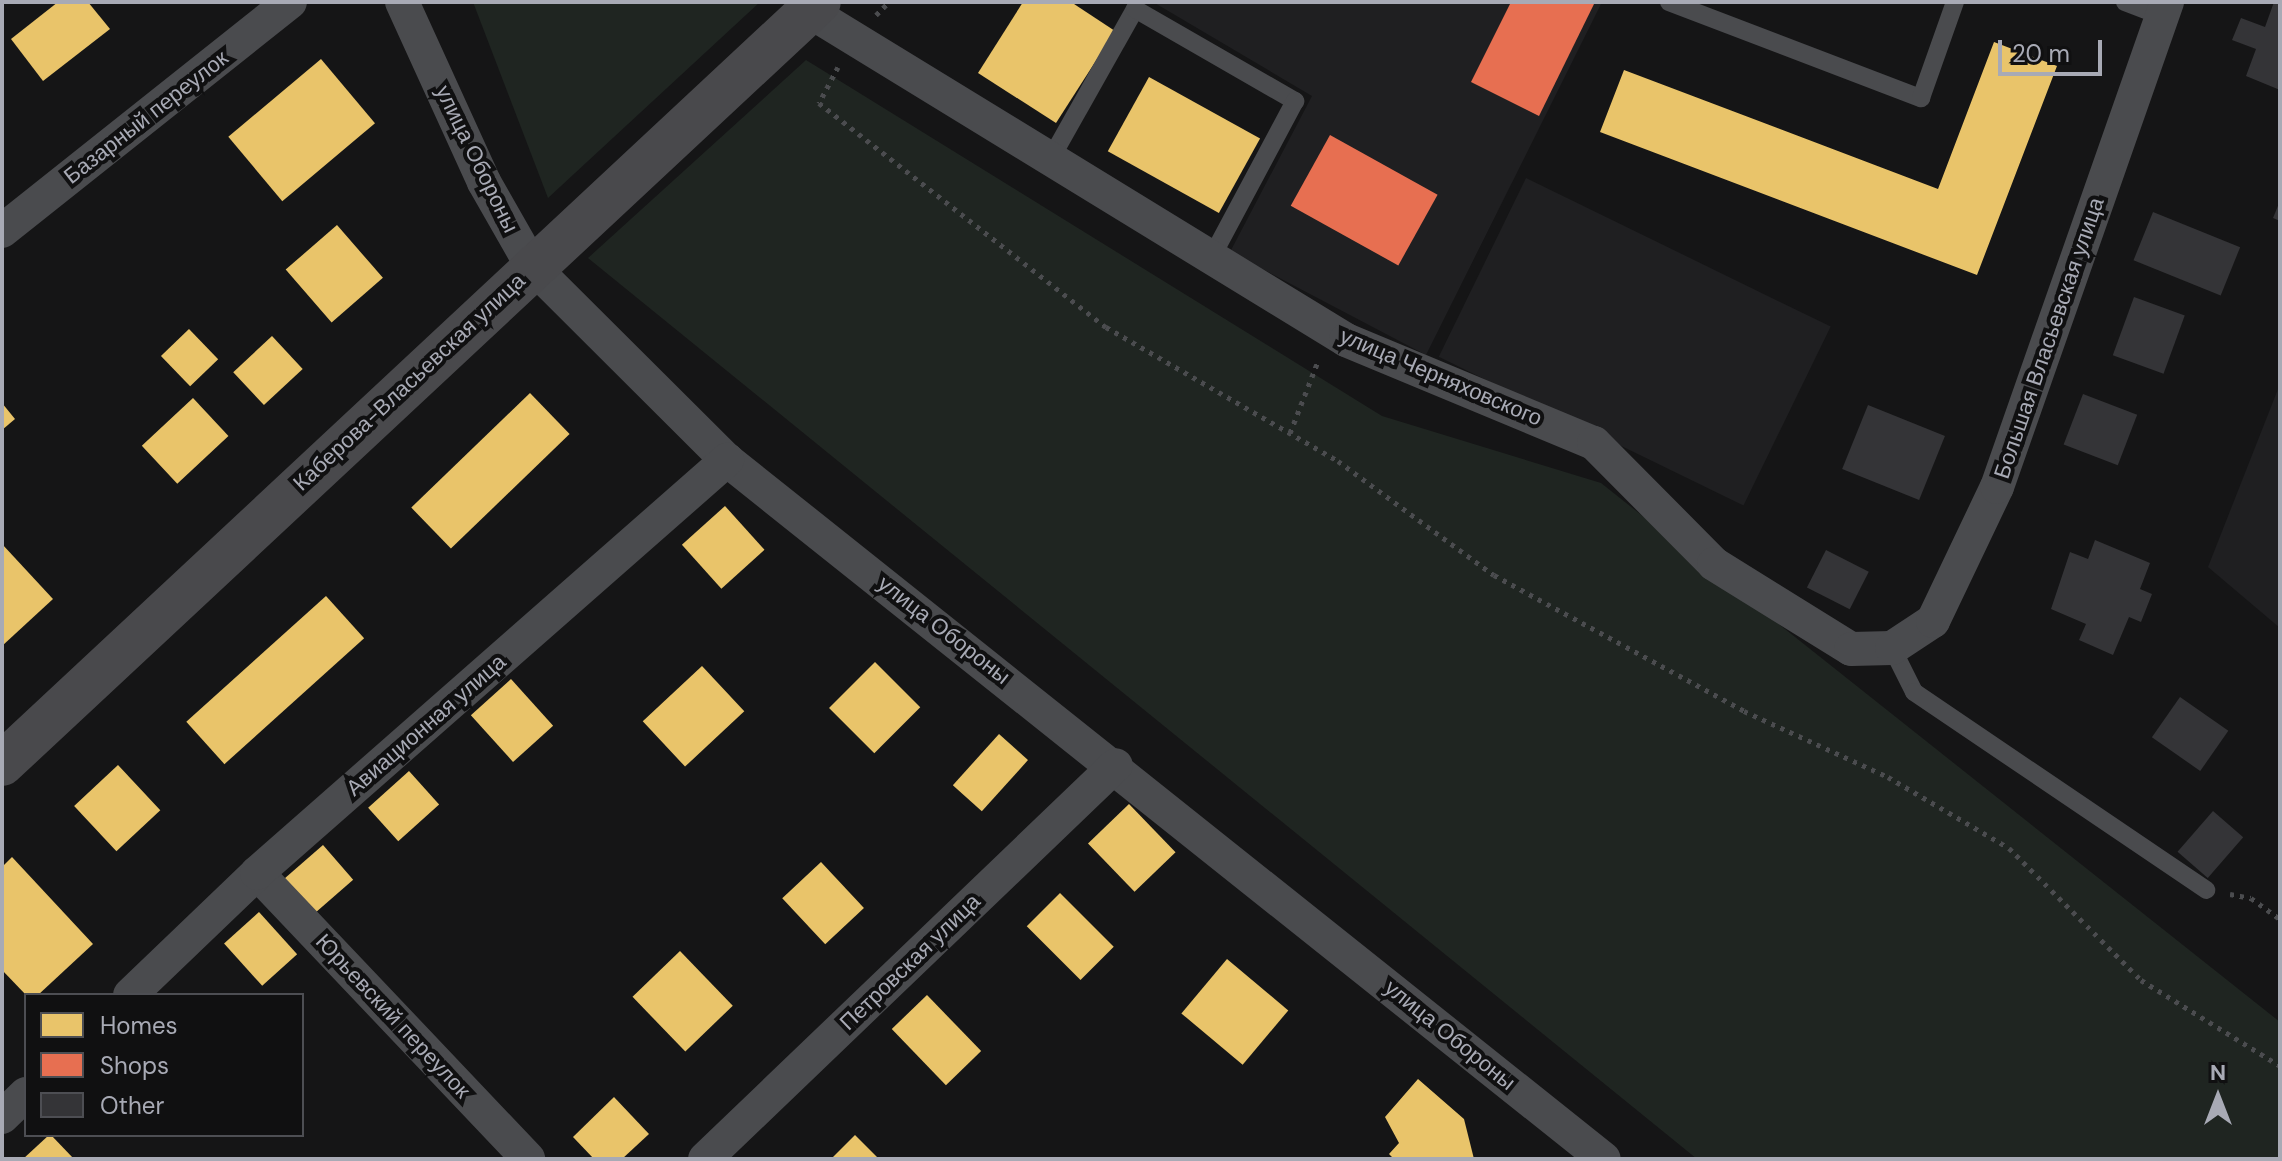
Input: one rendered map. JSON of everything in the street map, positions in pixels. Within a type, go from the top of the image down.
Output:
[{"type":"main road","name":"Каберова-Власьевская улица","points":[[2,764],[532,266],[814,7]]},
{"type":"street","name":"Базарный переулок","points":[[2,231],[290,2]]},
{"type":"street","name":"улица Обороны","points":[[402,2],[484,182],[532,266],[727,460],[1116,765],[1583,1153]]},
{"type":"street","name":"улица Черняховского","points":[[814,7],[852,38],[1330,330],[1594,443],[1714,564],[1851,649],[1892,648]]},
{"type":"street","name":"Большая Власьевская улица","points":[[1892,648],[1933,621],[1997,487],[2164,9]]},
{"type":"street","name":"Авиационная улица","points":[[132,993],[257,873],[727,460]]},
{"type":"street","name":"Петровская улица","points":[[705,1159],[1116,765]]},
{"type":"street","name":"Юрьевский переулок","points":[[257,873],[528,1159]]},
{"type":"street","points":[[2,1117],[24,1096]]},
{"type":"lane","points":[[1669,2],[1921,98],[1955,2]]},
{"type":"lane","points":[[2125,2],[2164,9]]},
{"type":"lane","points":[[1050,160],[1135,9],[1295,101],[1211,258]]},
{"type":"lane","points":[[1892,648],[1914,692],[2206,890]]},
{"type":"path","points":[[889,2],[852,38],[819,103],[1106,327],[1338,461],[1494,575],[1744,711],[1888,777],[2009,848],[2141,980],[2280,1066]]},
{"type":"path","points":[[1290,433],[1330,330]]},
{"type":"path","points":[[2206,890],[2251,898],[2280,919]]},
{"type":"shaded area","points":[[473,2],[760,2],[548,198]]},
{"type":"shaded area","points":[[1153,2],[1602,2],[1426,355],[1230,252],[1312,96]]},
{"type":"shaded area","points":[[806,60],[1382,416],[1601,483],[2280,1022],[2280,1159],[1697,1159],[588,258]]},
{"type":"shaded area","points":[[1526,178],[1831,327],[1743,505],[1439,357]]},
{"type":"shaded area","points":[[2280,384],[2280,628],[2208,567]]},
{"type":"building: Homes","points":[[58,2],[88,2],[110,29],[43,81],[11,39]]},
{"type":"building: Homes","points":[[1023,2],[1071,2],[1115,31],[1056,123],[978,73]]},
{"type":"building: Homes","points":[[1994,42],[2057,66],[1977,275],[1600,132],[1624,70],[1938,189]]},
{"type":"building: Homes","points":[[321,59],[375,123],[282,201],[228,137]]},
{"type":"building: Homes","points":[[1149,77],[1260,139],[1219,213],[1108,151]]},
{"type":"building: Homes","points":[[337,225],[383,278],[332,322],[286,270]]},
{"type":"building: Homes","points":[[189,329],[218,359],[190,386],[161,356]]},
{"type":"building: Homes","points":[[272,336],[303,369],[264,405],[233,372]]},
{"type":"building: Homes","points":[[530,393],[570,434],[451,549],[411,508]]},
{"type":"building: Homes","points":[[193,398],[228,436],[177,484],[142,446]]},
{"type":"building: Homes","points":[[2,403],[15,419],[2,430]]},
{"type":"building: Homes","points":[[725,506],[764,550],[721,589],[682,545]]},
{"type":"building: Homes","points":[[2,544],[53,599],[2,646]]},
{"type":"building: Homes","points":[[326,596],[364,638],[224,764],[186,722]]},
{"type":"building: Homes","points":[[875,662],[920,707],[874,753],[829,708]]},
{"type":"building: Homes","points":[[702,666],[744,711],[685,767],[643,721]]},
{"type":"building: Homes","points":[[511,679],[553,726],[513,762],[471,715]]},
{"type":"building: Homes","points":[[999,734],[1028,760],[982,811],[953,785]]},
{"type":"building: Homes","points":[[118,765],[160,810],[116,851],[74,806]]},
{"type":"building: Homes","points":[[409,771],[439,804],[398,841],[368,808]]},
{"type":"building: Homes","points":[[1129,804],[1176,852],[1135,892],[1088,844]]},
{"type":"building: Homes","points":[[323,845],[353,880],[312,915],[282,880]]},
{"type":"building: Homes","points":[[12,857],[93,944],[40,993],[24,993],[2,970],[2,867]]},
{"type":"building: Homes","points":[[821,862],[864,908],[825,944],[782,898]]},
{"type":"building: Homes","points":[[1060,893],[1114,947],[1081,980],[1027,926]]},
{"type":"building: Homes","points":[[259,912],[297,954],[262,986],[224,943]]},
{"type":"building: Homes","points":[[680,951],[733,1006],[685,1052],[633,997]]},
{"type":"building: Homes","points":[[1227,959],[1288,1010],[1243,1065],[1181,1013]]},
{"type":"building: Homes","points":[[927,995],[981,1051],[946,1085],[892,1029]]},
{"type":"building: Homes","points":[[1418,1079],[1464,1119],[1474,1159],[1394,1159],[1389,1154],[1399,1143],[1385,1117]]},
{"type":"building: Homes","points":[[614,1097],[649,1134],[622,1159],[594,1159],[573,1137]]},
{"type":"building: Homes","points":[[855,1135],[879,1159],[831,1159]]},
{"type":"building: Homes","points":[[47,1137],[53,1137],[74,1159],[23,1159]]},
{"type":"building: Shops","points":[[1511,2],[1595,2],[1539,116],[1471,82]]},
{"type":"building: Shops","points":[[1330,135],[1438,195],[1398,265],[1291,206]]},
{"type":"building: Other","points":[[2274,2],[2280,2],[2280,90],[2246,76],[2256,49],[2232,40],[2241,18],[2265,27]]},
{"type":"building: Other","points":[[2280,201],[2280,221],[2273,218]]},
{"type":"building: Other","points":[[2153,212],[2240,247],[2221,295],[2134,260]]},
{"type":"building: Other","points":[[2134,297],[2185,315],[2164,374],[2113,355]]},
{"type":"building: Other","points":[[2083,394],[2137,415],[2118,465],[2064,444]]},
{"type":"building: Other","points":[[1868,405],[1945,436],[1919,500],[1842,469]]},
{"type":"building: Other","points":[[2095,540],[2150,563],[2140,589],[2152,594],[2141,622],[2129,617],[2113,655],[2079,640],[2086,624],[2051,609],[2070,552],[2088,559]]},
{"type":"building: Other","points":[[1826,550],[1869,572],[1850,609],[1807,587]]},
{"type":"building: Other","points":[[2180,697],[2228,731],[2200,771],[2152,737]]},
{"type":"building: Other","points":[[2213,811],[2243,837],[2208,878],[2178,852]]}]
